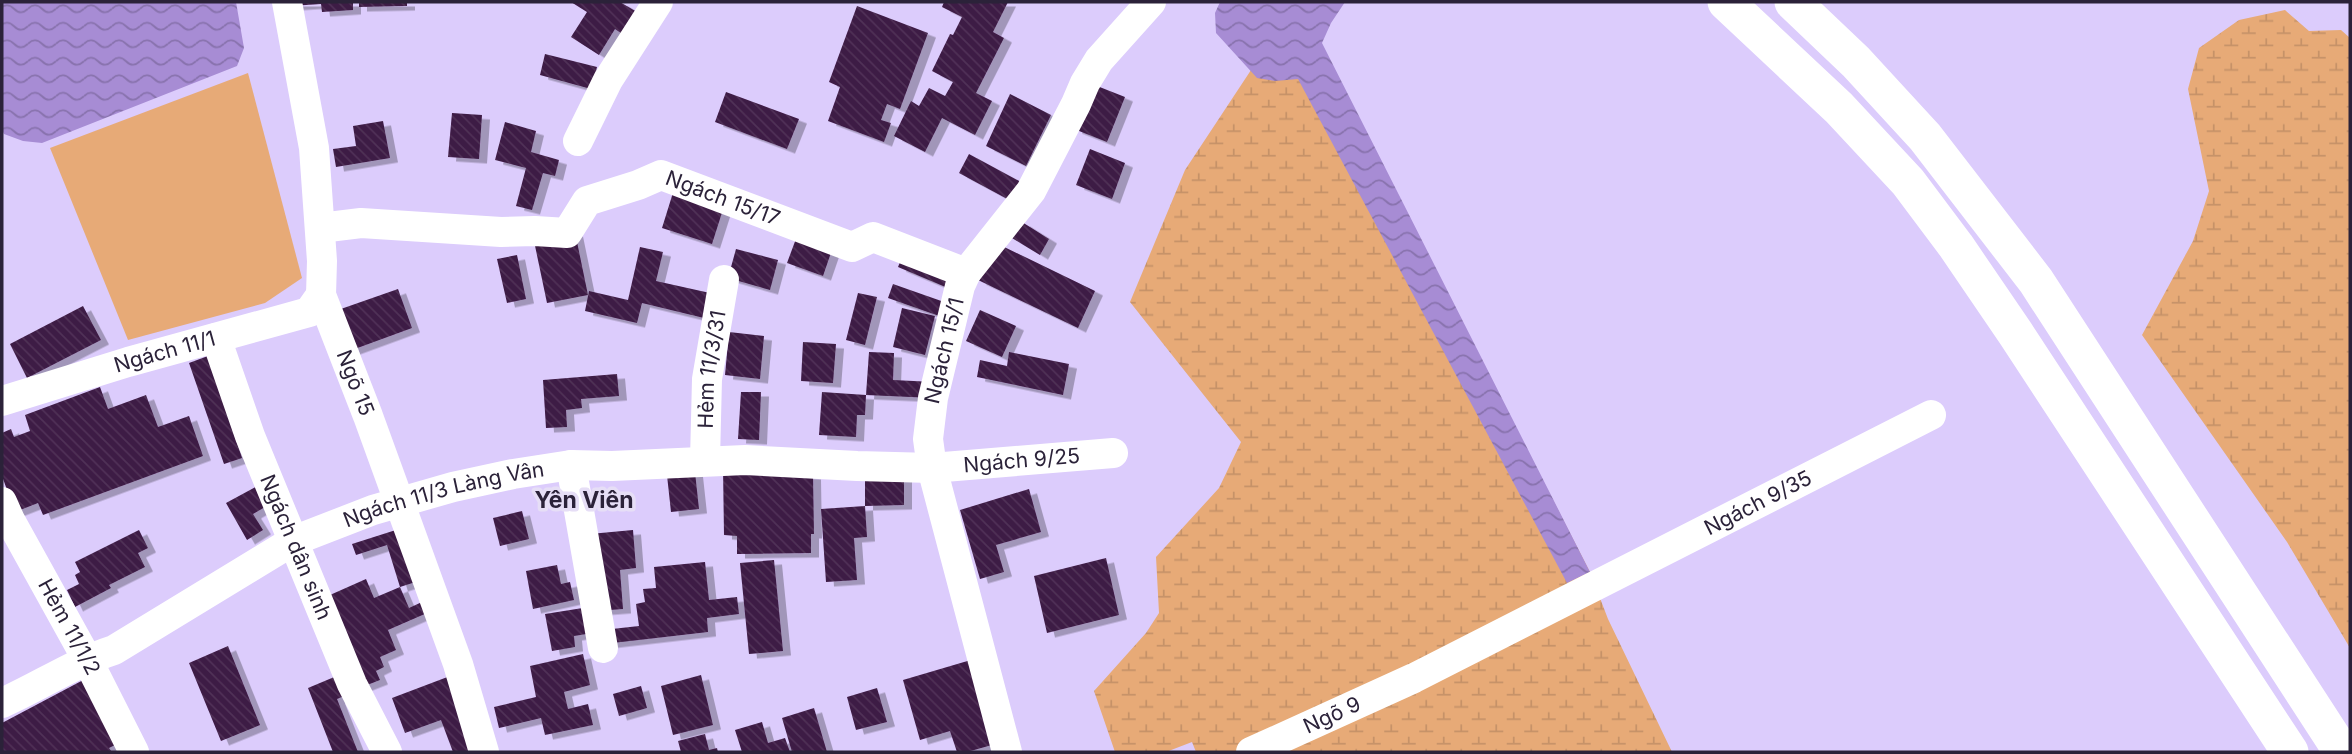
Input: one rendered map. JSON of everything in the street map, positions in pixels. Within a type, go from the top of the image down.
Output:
[{"type":"street","name":"Ngõ 15","points":[[287,2],[314,148],[322,261],[321,295],[369,416],[458,664],[484,752]]},
{"type":"street","points":[[578,141],[608,80],[658,2]]},
{"type":"street","name":"Ngách 15/1","points":[[1007,752],[932,468],[928,439],[933,398],[960,286],[966,272],[1031,191],[1099,60],[1152,2]]},
{"type":"street","points":[[1726,2],[1839,108],[1908,182],[2016,334],[2290,752]]},
{"type":"street","points":[[1793,2],[1856,62],[1925,137],[2036,281],[2343,752]]},
{"type":"street","name":"Ngách 15/17","points":[[320,228],[360,223],[501,232],[567,233],[587,201],[661,175],[852,247],[873,237],[966,272]]},
{"type":"street","name":"Hẻm 11/3/31","points":[[705,460],[707,379],[724,280]]},
{"type":"street","name":"Ngách 11/1","points":[[2,401],[309,312],[321,295]]},
{"type":"street","name":"Ngách dân sinh","points":[[216,338],[250,436],[352,684],[387,752]]},
{"type":"street","name":"Ngách 9/35","points":[[1414,678],[1931,415]]},
{"type":"street","name":"Ngách 9/25","points":[[932,468],[1113,453]]},
{"type":"street","name":"Ngách 11/3 Làng Vân","points":[[2,703],[26,693],[87,659],[114,650],[293,541],[400,502],[513,474],[571,465],[612,467],[705,460],[745,460],[932,468]]},
{"type":"street","points":[[571,465],[603,648]]},
{"type":"street","name":"Hẻm 11/1/2","points":[[2,502],[134,752]]},
{"type":"street","name":"Ngõ 9","points":[[1251,752],[1414,678]]},
{"type":"green space","points":[[1296,2],[1590,572],[1608,619],[1672,752],[1196,752],[1192,742],[1166,752],[1115,752],[1094,691],[1146,633],[1159,613],[1156,557],[1219,488],[1241,442],[1130,302],[1185,170]]},
{"type":"green space","points":[[2285,10],[2309,31],[2341,30],[2350,38],[2350,648],[2287,542],[2142,335],[2193,241],[2209,191],[2188,89],[2199,48],[2239,20]]},
{"type":"green space","points":[[248,73],[302,278],[265,303],[128,340],[50,148]]},
{"type":"water","points":[[2,2],[236,2],[244,48],[237,66],[42,143],[23,141],[4,134],[2,130]]},
{"type":"water","points":[[1220,2],[1345,2],[1322,43],[1590,572],[1567,583],[1298,79],[1275,81],[1257,78],[1216,33],[1215,13]]},
{"type":"building","points":[[290,2],[353,2],[353,10],[322,12],[321,4],[291,6]]},
{"type":"building","points":[[359,2],[407,2],[407,6],[359,7]]},
{"type":"building","points":[[571,2],[620,2],[642,15],[628,38],[615,29],[599,55],[571,37],[587,12]]},
{"type":"building","points":[[944,2],[1008,2],[993,32],[1004,38],[976,93],[992,101],[975,135],[942,118],[925,152],[894,136],[911,101],[919,106],[929,88],[945,96],[953,82],[932,71],[950,34],[953,35],[962,17],[942,7]]},
{"type":"building","points":[[857,6],[928,33],[900,109],[887,104],[881,120],[891,123],[884,142],[828,121],[840,87],[829,82]]},
{"type":"building","points":[[545,54],[597,67],[591,89],[540,75]]},
{"type":"building","points":[[1092,84],[1125,97],[1107,142],[1074,129]]},
{"type":"building","points":[[726,92],[799,119],[787,149],[715,122]]},
{"type":"building","points":[[1010,94],[1051,115],[1026,166],[986,146]]},
{"type":"building","points":[[452,113],[482,115],[479,159],[448,157]]},
{"type":"building","points":[[383,121],[390,158],[336,167],[333,149],[356,146],[353,126]]},
{"type":"building","points":[[505,122],[536,131],[531,152],[559,160],[555,176],[543,173],[532,210],[516,206],[526,168],[495,160]]},
{"type":"building","points":[[1090,149],[1125,163],[1112,199],[1076,185]]},
{"type":"building","points":[[969,154],[1021,182],[1011,201],[959,173]]},
{"type":"building","points":[[676,183],[726,200],[712,244],[662,228]]},
{"type":"building","points":[[1022,222],[1049,239],[1040,255],[1012,238]]},
{"type":"building","points":[[800,228],[835,241],[823,276],[787,263]]},
{"type":"building","points":[[575,232],[588,295],[547,303],[534,241]]},
{"type":"building","points":[[996,243],[1095,291],[1078,328],[978,280]]},
{"type":"building","points":[[640,247],[663,252],[656,281],[710,293],[704,318],[642,303],[637,323],[585,311],[589,291],[628,300]]},
{"type":"building","points":[[736,249],[778,260],[770,290],[728,278]]},
{"type":"building","points":[[905,250],[963,275],[955,291],[898,267]]},
{"type":"building","points":[[517,255],[526,299],[507,303],[497,259]]},
{"type":"building","points":[[893,284],[947,303],[942,317],[888,298]]},
{"type":"building","points":[[398,289],[412,328],[352,350],[338,310]]},
{"type":"building","points":[[858,293],[877,297],[865,345],[846,340]]},
{"type":"building","points":[[83,306],[101,340],[27,378],[10,344]]},
{"type":"building","points":[[902,308],[935,316],[925,355],[893,347]]},
{"type":"building","points":[[980,310],[1016,326],[1002,357],[966,341]]},
{"type":"building","points":[[729,332],[764,336],[760,379],[725,375]]},
{"type":"building","points":[[803,342],[836,344],[833,383],[801,381]]},
{"type":"building","points":[[869,352],[894,353],[893,380],[934,382],[933,398],[866,395]]},
{"type":"building","points":[[1009,352],[1069,364],[1063,395],[977,377],[980,360],[1007,366]]},
{"type":"building","points":[[208,356],[242,458],[224,464],[189,363]]},
{"type":"building","points":[[617,374],[619,396],[581,399],[582,408],[566,410],[567,427],[546,428],[543,380]]},
{"type":"building","points":[[100,387],[108,409],[146,395],[158,427],[189,416],[203,456],[43,515],[38,503],[15,512],[2,476],[2,433],[11,429],[14,437],[30,431],[25,415]]},
{"type":"building","points":[[741,392],[761,392],[759,440],[738,439]]},
{"type":"building","points":[[822,392],[866,395],[865,415],[857,415],[856,437],[819,435]]},
{"type":"building","points":[[694,463],[699,509],[671,512],[666,466]]},
{"type":"building","points":[[723,467],[813,475],[814,534],[811,534],[811,553],[737,554],[737,536],[724,535]]},
{"type":"building","points":[[904,468],[904,505],[865,506],[865,469]]},
{"type":"building","points":[[261,484],[272,503],[253,514],[263,530],[247,540],[226,503]]},
{"type":"building","points":[[1029,489],[1041,532],[996,545],[1004,572],[980,579],[960,510]]},
{"type":"building","points":[[865,506],[867,537],[854,538],[857,580],[826,582],[821,509]]},
{"type":"building","points":[[522,511],[529,539],[500,546],[493,518]]},
{"type":"building","points":[[399,529],[428,578],[400,587],[387,545],[356,555],[352,544]]},
{"type":"building","points":[[139,530],[148,548],[138,553],[145,567],[109,585],[111,588],[75,607],[67,590],[79,584],[75,575],[80,572],[75,562]]},
{"type":"building","points":[[633,530],[636,568],[620,570],[623,609],[596,611],[590,534]]},
{"type":"building","points":[[1106,558],[1119,615],[1047,633],[1034,576]]},
{"type":"building","points":[[774,560],[783,651],[749,654],[740,563]]},
{"type":"building","points":[[705,562],[709,600],[737,597],[739,614],[707,618],[708,632],[604,644],[603,630],[639,626],[636,604],[645,602],[643,589],[656,588],[654,567]]},
{"type":"building","points":[[557,565],[561,584],[570,582],[574,600],[533,609],[526,571]]},
{"type":"building","points":[[366,579],[374,598],[400,587],[409,608],[422,602],[427,613],[388,630],[396,650],[380,657],[384,667],[376,671],[380,680],[362,687],[330,595]]},
{"type":"building","points":[[589,607],[593,633],[574,636],[575,647],[552,651],[545,614]]},
{"type":"building","points":[[228,646],[260,725],[221,741],[189,663]]},
{"type":"building","points":[[583,654],[590,685],[564,692],[568,709],[588,704],[593,725],[545,735],[541,718],[499,728],[494,707],[536,697],[530,666]]},
{"type":"building","points":[[981,657],[1006,741],[967,752],[957,752],[950,731],[920,740],[903,680]]},
{"type":"building","points":[[458,673],[476,752],[453,752],[441,720],[405,733],[392,698]]},
{"type":"building","points":[[339,675],[347,695],[337,699],[358,752],[333,752],[308,688]]},
{"type":"building","points":[[701,675],[713,725],[673,735],[661,686]]},
{"type":"building","points":[[87,678],[121,742],[109,748],[112,752],[2,752],[2,723]]},
{"type":"building","points":[[641,686],[647,708],[619,716],[613,694]]},
{"type":"building","points":[[877,688],[887,722],[856,730],[847,697]]},
{"type":"building","points":[[814,708],[827,752],[792,752],[782,718]]},
{"type":"building","points":[[762,722],[768,743],[785,738],[790,752],[742,752],[735,730]]},
{"type":"building","points":[[705,734],[709,750],[717,748],[718,752],[681,752],[678,741]]},
{"type":"district","name":"Yên Viên","points":[[584,500]]}]
